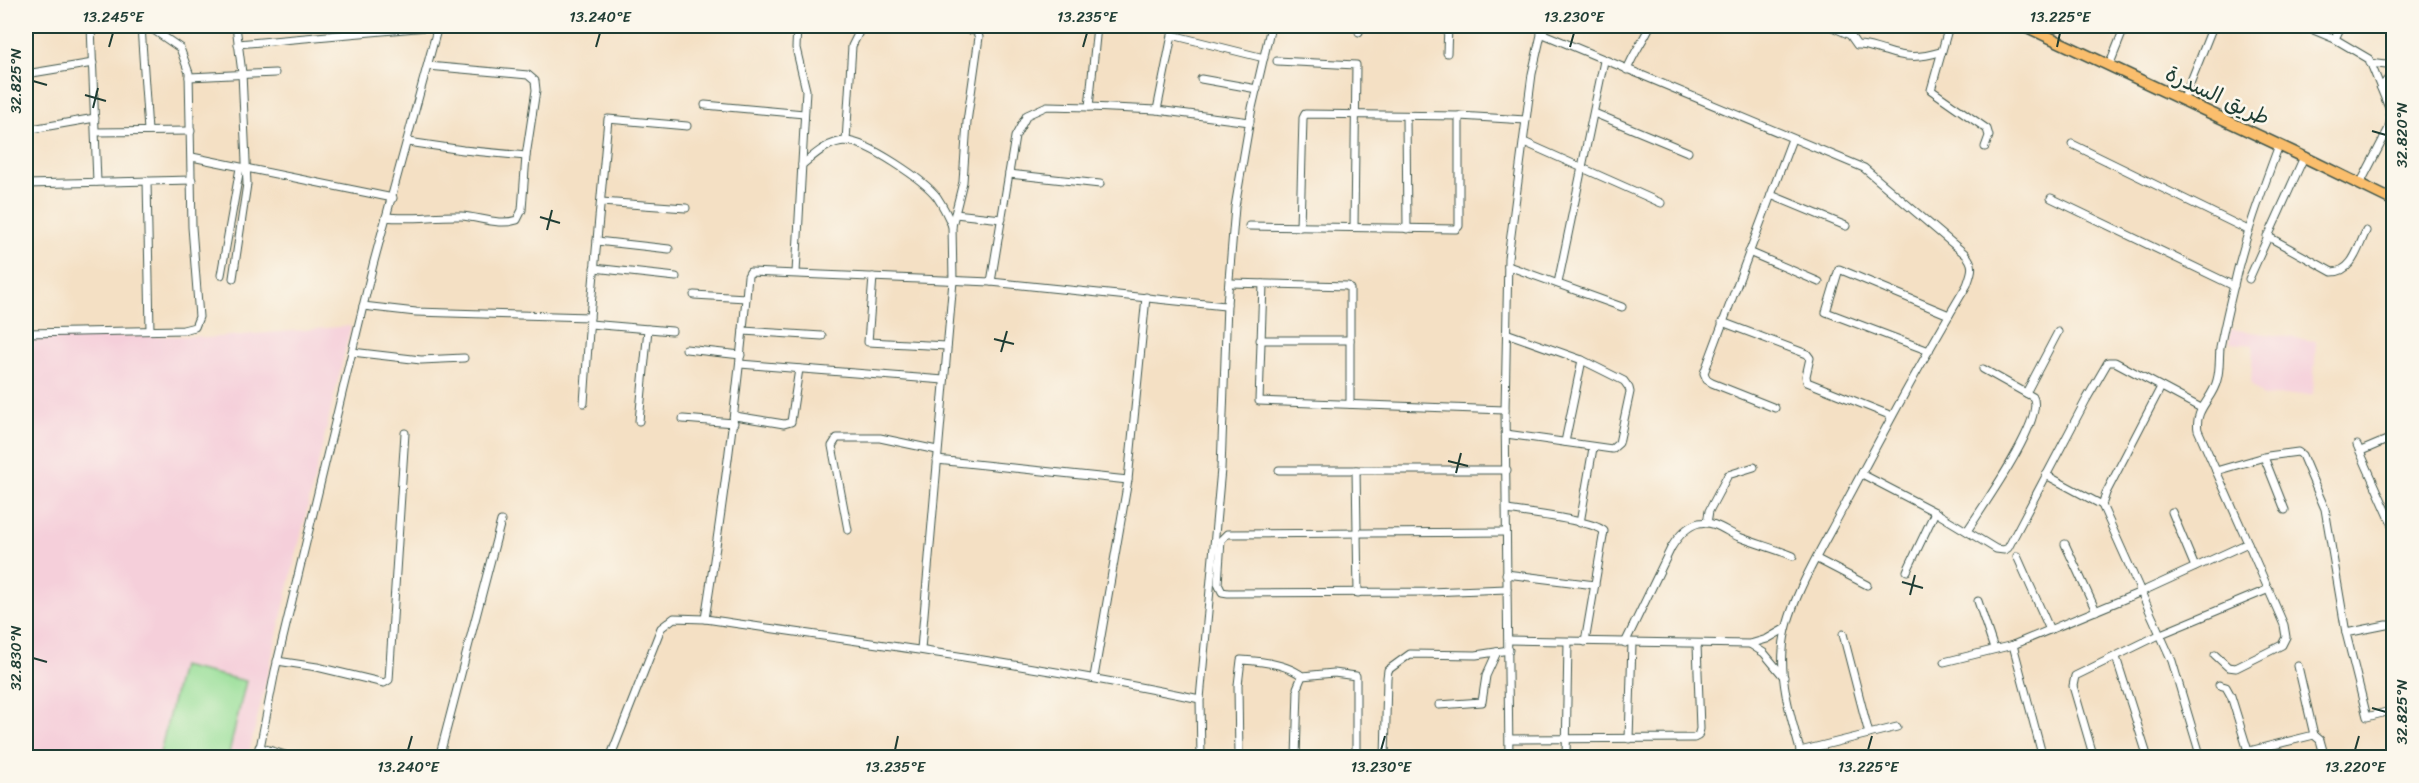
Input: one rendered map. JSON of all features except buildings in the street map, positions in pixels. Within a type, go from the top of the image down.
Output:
[{"type":"main road","name":"طريق السدرة","points":[[2025,26],[2394,201]]},
{"type":"street","points":[[91,26],[97,182]]},
{"type":"street","points":[[141,26],[148,131]]},
{"type":"street","points":[[26,333],[189,328],[195,327],[199,317],[192,227],[189,77],[180,48],[148,26]]},
{"type":"street","points":[[221,275],[242,169],[242,73],[236,26]]},
{"type":"street","points":[[238,44],[357,30],[438,26],[363,306],[278,661],[258,758]]},
{"type":"street","points":[[796,273],[806,90],[796,48],[797,26]]},
{"type":"street","points":[[846,141],[852,46],[862,26]]},
{"type":"street","points":[[921,649],[953,281],[952,226],[963,182],[967,122],[979,37],[976,31],[945,26]]},
{"type":"street","points":[[1089,107],[1097,26]]},
{"type":"street","points":[[1201,758],[1200,699],[1221,469],[1227,304],[1236,193],[1271,26]]},
{"type":"street","points":[[1448,26],[1448,53]]},
{"type":"street","points":[[1627,70],[1634,52],[1650,26]]},
{"type":"street","points":[[1830,26],[1850,35],[1857,45],[1900,56],[1919,57],[1940,52]]},
{"type":"street","points":[[1949,26],[1930,90],[1987,129],[1989,136],[1985,147]]},
{"type":"street","points":[[2109,66],[2126,26]]},
{"type":"street","points":[[2183,101],[2212,26]]},
{"type":"street","points":[[2304,26],[2335,39],[2369,59],[2382,88],[2391,122],[2360,184]]},
{"type":"street","points":[[2335,39],[2341,26]]},
{"type":"street","points":[[1509,758],[1505,410],[1508,266],[1532,74],[1542,29],[1604,61],[1869,171],[1965,254],[1972,264],[1973,270],[1892,416],[1817,559],[1786,628],[1783,649],[1784,677],[1801,754],[1897,727]]},
{"type":"street","points":[[1157,110],[1172,35],[1264,58]]},
{"type":"street","points":[[1277,61],[1356,65],[1354,227]]},
{"type":"street","points":[[1558,283],[1604,61]]},
{"type":"street","points":[[26,74],[93,63]]},
{"type":"street","points":[[2370,63],[2394,69],[2382,88]]},
{"type":"street","points":[[386,217],[461,216],[486,221],[514,221],[522,210],[526,156],[536,90],[532,78],[528,75],[428,66]]},
{"type":"street","points":[[189,77],[275,73]]},
{"type":"street","points":[[1201,79],[1257,89]]},
{"type":"street","points":[[705,105],[804,114]]},
{"type":"street","points":[[991,282],[1015,137],[1025,116],[1047,106],[1089,107],[1157,110],[1250,122]]},
{"type":"street","points":[[1594,113],[1688,152]]},
{"type":"street","points":[[1300,227],[1304,116],[1459,116],[1526,120]]},
{"type":"street","points":[[1406,116],[1407,229]]},
{"type":"street","points":[[1249,226],[1454,230],[1458,228],[1459,116]]},
{"type":"street","points":[[26,130],[95,118]]},
{"type":"street","points":[[584,403],[594,268],[609,118],[687,126]]},
{"type":"street","points":[[96,132],[191,131]]},
{"type":"street","points":[[1776,408],[1712,383],[1705,378],[1704,371],[1792,139]]},
{"type":"street","points":[[802,165],[824,147],[846,141],[864,146],[925,183],[937,197],[952,226]]},
{"type":"street","points":[[408,142],[474,152],[526,156]]},
{"type":"street","points":[[1524,142],[1660,203]]},
{"type":"street","points":[[2072,144],[2248,230]]},
{"type":"street","points":[[2215,655],[2228,667],[2236,668],[2282,645],[2286,633],[2269,589],[2198,430],[2197,418],[2217,382],[2220,348],[2248,230],[2279,145]]},
{"type":"street","points":[[192,157],[393,198]]},
{"type":"street","points":[[2249,279],[2304,157]]},
{"type":"street","points":[[233,278],[247,184],[242,169]]},
{"type":"street","points":[[1009,174],[1100,184]]},
{"type":"street","points":[[26,184],[192,180]]},
{"type":"street","points":[[147,181],[150,330]]},
{"type":"street","points":[[1771,195],[1846,226]]},
{"type":"street","points":[[2050,198],[2234,286]]},
{"type":"street","points":[[601,202],[686,208]]},
{"type":"street","points":[[955,214],[1002,219]]},
{"type":"street","points":[[2267,236],[2332,272],[2338,272],[2349,267],[2366,231]]},
{"type":"street","points":[[597,241],[669,249]]},
{"type":"street","points":[[1749,252],[1819,282]]},
{"type":"street","points":[[1508,266],[1622,307]]},
{"type":"street","points":[[594,268],[676,277]]},
{"type":"street","points":[[1929,351],[1826,312],[1839,269],[1949,315]]},
{"type":"street","points":[[705,619],[734,419],[750,272],[991,282],[1225,306],[1227,304]]},
{"type":"street","points":[[873,277],[868,342],[947,346]]},
{"type":"street","points":[[1230,283],[1348,286],[1350,290],[1350,404]]},
{"type":"street","points":[[1263,284],[1259,401],[1505,410]]},
{"type":"street","points":[[694,294],[746,298]]},
{"type":"street","points":[[1094,677],[1128,480],[1146,297]]},
{"type":"street","points":[[363,306],[416,312],[590,321],[672,331]]},
{"type":"street","points":[[1722,322],[1807,354],[1809,358],[1806,376],[1808,382],[1892,416]]},
{"type":"street","points":[[639,421],[648,329]]},
{"type":"street","points":[[743,331],[822,336]]},
{"type":"street","points":[[2026,393],[2058,332]]},
{"type":"street","points":[[1506,333],[1582,360],[1620,379],[1629,388],[1617,446],[1612,449],[1506,434]]},
{"type":"street","points":[[1260,339],[1350,340]]},
{"type":"street","points":[[686,349],[741,355]]},
{"type":"street","points":[[352,352],[421,360],[464,358]]},
{"type":"street","points":[[1565,442],[1582,360]]},
{"type":"street","points":[[1862,474],[1935,512],[1996,549],[2004,550],[2008,548],[2108,362],[2115,362],[2201,408]]},
{"type":"street","points":[[740,364],[944,380]]},
{"type":"street","points":[[683,419],[734,419],[784,424],[791,422],[799,369]]},
{"type":"street","points":[[1967,531],[2030,428],[2036,402],[2033,397],[1983,369]]},
{"type":"street","points":[[2102,506],[2106,493],[2161,387]]},
{"type":"street","points":[[278,661],[318,667],[384,683],[388,680],[405,433]]},
{"type":"street","points":[[2394,437],[2359,448],[2394,528]]},
{"type":"street","points":[[848,530],[832,446],[834,440],[880,438],[937,450]]},
{"type":"street","points":[[1580,523],[1593,448]]},
{"type":"street","points":[[2216,471],[2264,457],[2298,452],[2303,458],[2325,510],[2346,633],[2367,717],[2394,711]]},
{"type":"street","points":[[2264,457],[2285,510]]},
{"type":"street","points":[[937,460],[1128,480]]},
{"type":"street","points":[[1707,523],[1708,511],[1728,475],[1754,467]]},
{"type":"street","points":[[1279,470],[1507,470]]},
{"type":"street","points":[[1356,470],[1358,593]]},
{"type":"street","points":[[2046,475],[2102,506],[2172,661],[2201,758]]},
{"type":"street","points":[[1507,510],[1580,523],[1601,528],[1604,531],[1585,642]]},
{"type":"street","points":[[1907,571],[1935,512]]},
{"type":"street","points":[[2172,513],[2195,567]]},
{"type":"street","points":[[439,758],[501,521]]},
{"type":"street","points":[[1629,739],[1628,643],[1675,542],[1692,526],[1707,523],[1793,556]]},
{"type":"street","points":[[1506,532],[1224,535],[1221,540],[1218,584],[1222,592],[1228,593],[1358,593],[1507,589]]},
{"type":"street","points":[[1944,662],[2013,645],[2141,592],[2248,543]]},
{"type":"street","points":[[2065,544],[2096,611]]},
{"type":"street","points":[[2017,556],[2050,630]]},
{"type":"street","points":[[1817,559],[1868,585]]},
{"type":"street","points":[[1506,574],[1594,585]]},
{"type":"street","points":[[2094,758],[2073,679],[2075,676],[2161,634],[2269,589]]},
{"type":"street","points":[[1978,601],[1994,649]]},
{"type":"street","points":[[610,758],[663,625],[674,618],[705,619],[921,649],[1094,677],[1200,699]]},
{"type":"street","points":[[2346,633],[2386,625],[2394,629]]},
{"type":"street","points":[[1509,640],[1750,644],[1767,639],[1786,628]]},
{"type":"street","points":[[1843,634],[1869,734]]},
{"type":"street","points":[[1566,758],[1568,642]]},
{"type":"street","points":[[1510,739],[1629,739],[1698,736],[1700,729],[1697,644]]},
{"type":"street","points":[[1750,644],[1764,653],[1784,677]]},
{"type":"street","points":[[2013,645],[2043,758]]},
{"type":"street","points":[[1386,758],[1387,678],[1391,668],[1410,654],[1476,655],[1509,650]]},
{"type":"street","points":[[1439,705],[1482,702],[1486,676],[1497,651]]},
{"type":"street","points":[[2116,657],[2148,758]]},
{"type":"street","points":[[1239,758],[1238,685],[1241,660],[1280,666],[1294,670],[1302,676],[1334,673],[1356,676],[1356,758]]},
{"type":"street","points":[[2298,666],[2314,735],[2320,740],[2325,758]]},
{"type":"street","points":[[1296,758],[1297,688],[1302,676]]},
{"type":"street","points":[[2219,685],[2226,687],[2231,696],[2248,751]]},
{"type":"street","points":[[2221,758],[2314,735]]},
{"type":"street","points":[[259,747],[295,758]]},
{"type":"shaded area","points":[[351,326],[248,757],[26,757],[26,336],[198,336],[206,338]]},
{"type":"shaded area","points":[[2230,329],[2316,341],[2313,394],[2263,396],[2251,384],[2253,345],[2230,343]]},
{"type":"green space","points":[[181,666],[246,681],[228,757],[159,757]]}]
